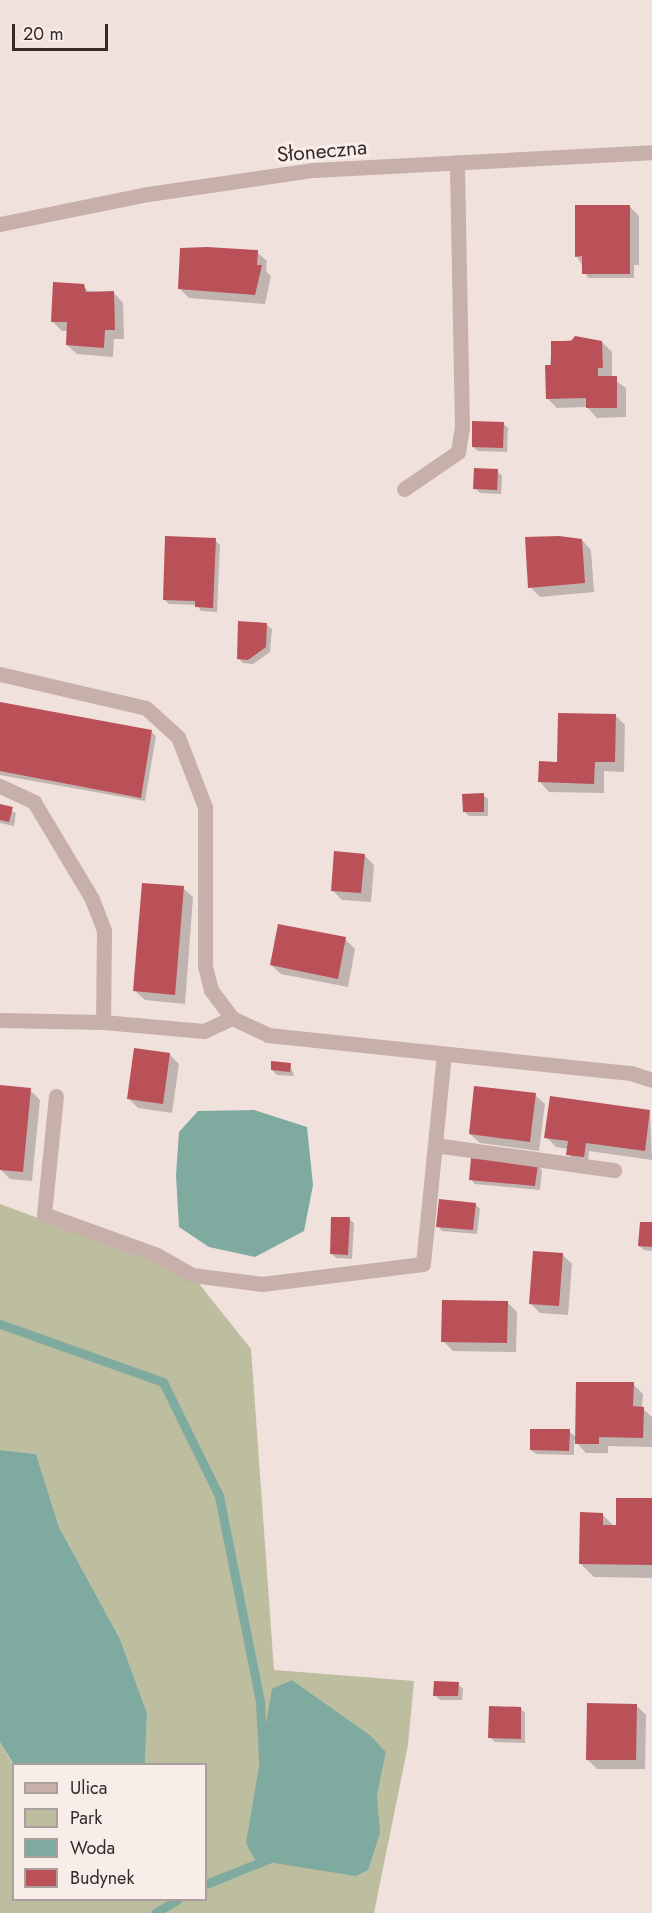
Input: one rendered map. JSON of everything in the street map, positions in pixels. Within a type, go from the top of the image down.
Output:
[{"type":"street","name":"Słoneczna","points":[[0,224],[148,194],[313,170],[652,152]]},
{"type":"street","points":[[404,489],[458,452],[462,429],[457,162]]},
{"type":"street","points":[[0,674],[146,708],[178,737],[205,807],[204,966],[210,990],[232,1018],[268,1035],[632,1074],[652,1080]]},
{"type":"street","points":[[0,786],[34,802],[92,899],[104,931],[102,1022]]},
{"type":"street","points":[[0,1020],[102,1022],[204,1031],[232,1018]]},
{"type":"street","points":[[56,1096],[44,1214],[157,1255],[192,1275],[262,1284],[423,1264],[444,1054]]},
{"type":"street","points":[[435,1145],[614,1170]]},
{"type":"green space","points":[[0,1204],[192,1275],[251,1349],[274,1670],[414,1681],[408,1745],[374,1913],[0,1913],[0,1742],[12,1763],[12,1901],[207,1901],[207,1763],[145,1763],[147,1713],[120,1639],[59,1527],[36,1454],[0,1450]],"holes":[[[292,1680],[370,1735],[386,1752],[377,1796],[303,1866],[254,1860]]]},
{"type":"water","points":[[254,1110],[307,1127],[313,1185],[304,1231],[255,1257],[209,1247],[179,1227],[176,1175],[179,1132],[198,1111]]},
{"type":"water","points":[[0,1450],[36,1454],[59,1527],[120,1639],[147,1713],[145,1763],[13,1763],[0,1742]]},
{"type":"water","points":[[292,1680],[370,1735],[386,1752],[377,1796],[380,1833],[368,1870],[356,1876],[255,1860],[246,1843],[272,1689]]},
{"type":"building","points":[[575,205],[630,205],[630,274],[582,274],[582,256],[575,257]]},
{"type":"building","points":[[180,248],[258,250],[257,265],[262,265],[255,295],[178,289]]},
{"type":"building","points":[[53,282],[84,284],[86,292],[114,291],[115,330],[105,330],[104,348],[66,345],[67,322],[51,322]]},
{"type":"building","points":[[575,336],[602,341],[603,368],[598,368],[598,376],[617,376],[617,408],[586,408],[586,398],[546,399],[545,365],[551,365],[551,341],[571,341]]},
{"type":"building","points":[[472,421],[504,422],[503,448],[472,447]]},
{"type":"building","points":[[474,468],[498,469],[497,490],[473,489]]},
{"type":"building","points":[[165,536],[216,538],[213,608],[195,607],[195,601],[163,600]]},
{"type":"building","points":[[559,536],[582,539],[585,583],[528,588],[525,537]]},
{"type":"building","points":[[238,621],[267,623],[266,647],[248,660],[237,659]]},
{"type":"building","points":[[0,702],[152,730],[141,798],[0,771]]},
{"type":"building","points":[[558,713],[616,714],[615,762],[595,762],[594,784],[538,782],[539,761],[557,762]]},
{"type":"building","points":[[484,793],[484,812],[463,812],[462,794]]},
{"type":"building","points":[[0,804],[13,807],[9,822],[0,820]]},
{"type":"building","points":[[334,851],[365,854],[361,893],[331,891]]},
{"type":"building","points":[[142,883],[184,886],[175,995],[133,991]]},
{"type":"building","points":[[278,924],[346,937],[338,979],[270,965]]},
{"type":"building","points":[[134,1048],[170,1053],[163,1104],[127,1099]]},
{"type":"building","points":[[271,1061],[291,1063],[290,1072],[271,1070]]},
{"type":"building","points":[[0,1085],[31,1088],[23,1172],[0,1170]]},
{"type":"building","points":[[474,1086],[536,1093],[530,1142],[469,1134]]},
{"type":"building","points":[[550,1096],[650,1110],[645,1151],[586,1143],[584,1157],[566,1155],[568,1141],[544,1138]]},
{"type":"building","points":[[471,1158],[538,1164],[535,1186],[469,1180]]},
{"type":"building","points":[[439,1199],[476,1203],[473,1230],[436,1227]]},
{"type":"building","points":[[331,1217],[350,1217],[348,1255],[330,1254]]},
{"type":"building","points":[[640,1222],[652,1222],[652,1247],[638,1246]]},
{"type":"building","points":[[533,1251],[563,1253],[559,1306],[529,1304]]},
{"type":"building","points":[[442,1300],[508,1301],[507,1343],[441,1342]]},
{"type":"building","points":[[576,1382],[634,1382],[633,1406],[644,1407],[643,1438],[599,1437],[599,1444],[575,1444]]},
{"type":"building","points":[[530,1429],[570,1429],[569,1451],[530,1450]]},
{"type":"building","points":[[616,1498],[652,1498],[652,1565],[579,1564],[580,1512],[603,1513],[603,1525],[616,1525]]},
{"type":"building","points":[[434,1681],[459,1682],[458,1696],[433,1696]]},
{"type":"building","points":[[587,1703],[637,1704],[636,1760],[586,1760]]},
{"type":"building","points":[[489,1706],[521,1707],[521,1739],[488,1738]]},
{"type":"waterway","points":[[0,1324],[163,1382],[219,1496],[260,1702],[263,1759]]},
{"type":"waterway","points":[[207,1884],[268,1859],[267,1854]]},
{"type":"waterway","points":[[155,1913],[175,1901]]}]
